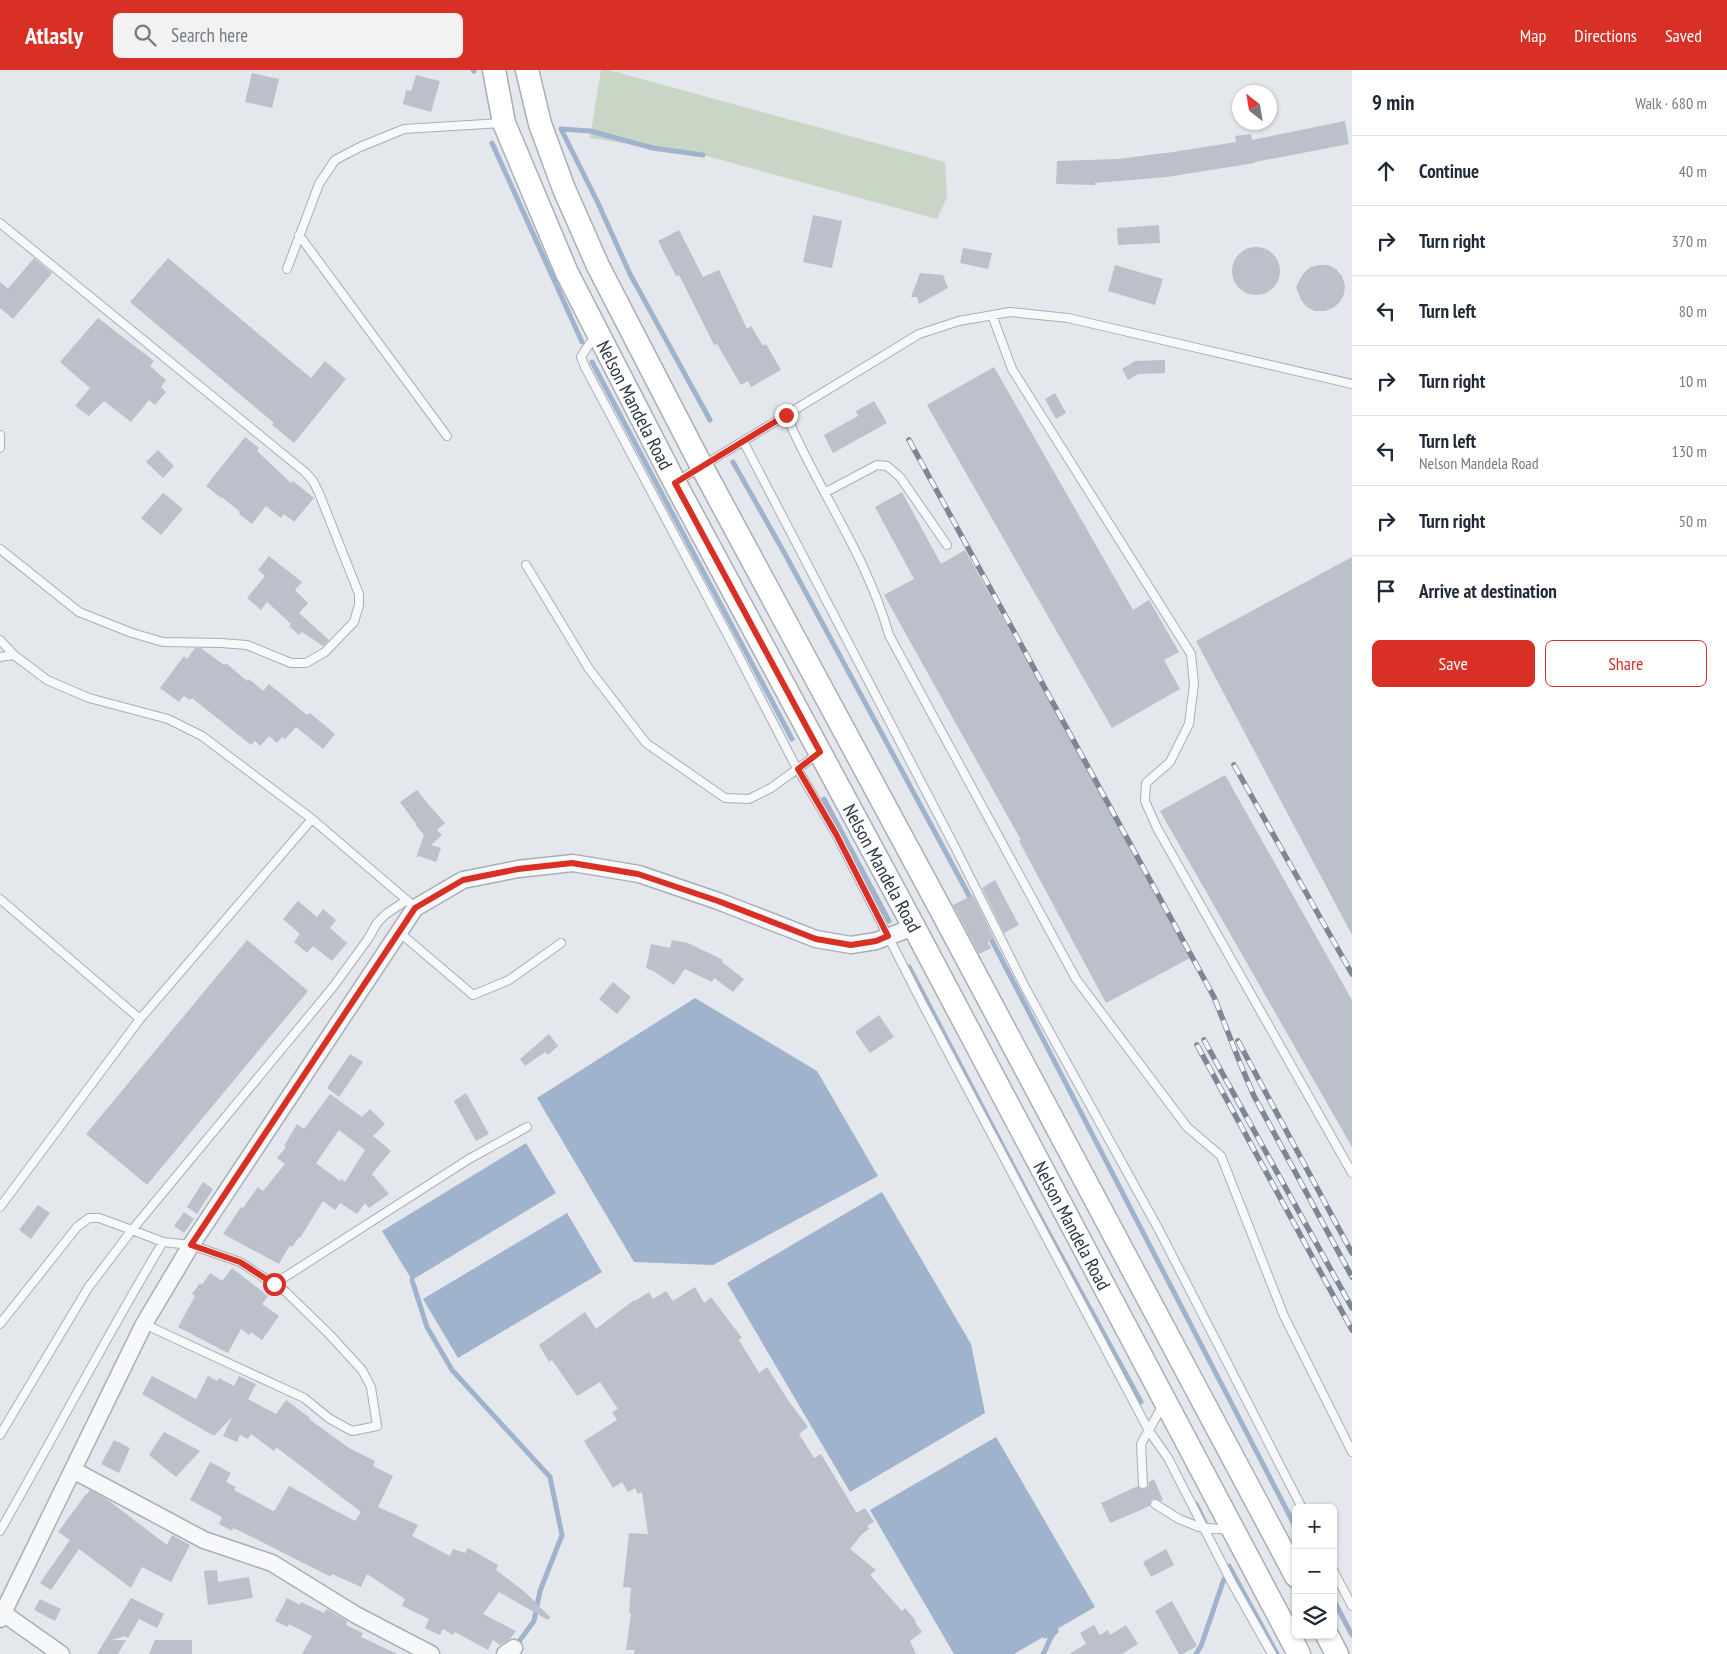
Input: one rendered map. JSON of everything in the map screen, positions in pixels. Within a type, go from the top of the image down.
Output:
[{"type":"main road","name":"Nelson Mandela Road","points":[[494,70],[504,123],[567,273],[598,334],[675,483],[914,927],[1299,1654]]},
{"type":"main road","name":"Nelson Mandela Road","points":[[527,70],[540,124],[564,189],[598,266],[702,466],[946,918],[1292,1568]]},
{"type":"main road","points":[[1329,1639],[1337,1654]]},
{"type":"street","points":[[61,1654],[2,1616],[144,1324],[191,1245],[399,932],[411,904],[463,880],[518,869],[572,863],[638,874],[718,901],[816,939],[851,945],[876,941],[914,927]]},
{"type":"street","points":[[73,1470],[204,1540],[272,1563],[356,1615],[431,1654]]},
{"type":"lane","points":[[286,269],[319,184],[336,160],[360,147],[404,129],[504,123]]},
{"type":"lane","points":[[0,223],[305,472],[319,493],[359,594],[359,605],[354,622],[325,652],[306,663],[290,663],[246,645],[163,642],[132,633],[79,612],[0,549]]},
{"type":"lane","points":[[299,235],[447,436]]},
{"type":"lane","points":[[675,483],[918,334],[959,321],[1010,312],[1068,318],[1352,384]]},
{"type":"lane","points":[[992,316],[1012,369],[1191,654],[1194,684],[1189,724],[1170,762],[1146,783],[1145,801],[1157,828],[1352,1173]]},
{"type":"lane","points":[[598,334],[581,358],[585,367],[798,769],[836,834],[926,1012],[1149,1431],[1168,1458],[1203,1528],[1272,1654]]},
{"type":"lane","points":[[786,415],[802,451],[826,492],[872,585],[889,635],[1076,979],[1187,1127],[1221,1156],[1284,1316],[1352,1452]]},
{"type":"lane","points":[[0,435],[0,448]]},
{"type":"lane","points":[[743,441],[956,849],[1026,988],[1159,1230],[1300,1504]]},
{"type":"lane","points":[[826,492],[877,465],[887,466],[900,477],[947,546]]},
{"type":"lane","points":[[526,565],[589,669],[646,744],[725,798],[749,799],[771,788],[820,752]]},
{"type":"lane","points":[[0,640],[14,654],[47,680],[89,698],[168,719],[202,736],[312,819],[411,904],[377,923],[368,939],[332,988],[132,1230],[88,1288],[0,1435]]},
{"type":"lane","points":[[0,657],[14,654]]},
{"type":"lane","points":[[0,1207],[140,1019],[312,819]]},
{"type":"lane","points":[[0,899],[140,1019]]},
{"type":"lane","points":[[399,932],[472,995],[509,980],[561,943]]},
{"type":"lane","points":[[274,1284],[469,1158],[527,1126]]},
{"type":"lane","points":[[0,1324],[77,1227],[89,1218],[99,1218],[163,1242],[191,1245],[240,1262],[286,1292],[362,1370],[371,1387],[377,1426],[352,1431],[330,1419],[304,1398],[144,1324]]},
{"type":"lane","points":[[0,1531],[134,1290],[163,1242]]},
{"type":"lane","points":[[1143,1484],[1141,1444],[1165,1401]]},
{"type":"lane","points":[[1155,1504],[1178,1519],[1203,1528],[1234,1530]]},
{"type":"lane","points":[[1337,1578],[1352,1606]]},
{"type":"green space","points":[[601,70],[609,70],[945,162],[947,197],[937,219],[703,155],[590,138]]},
{"type":"water","points":[[695,998],[817,1071],[878,1176],[713,1265],[634,1262],[537,1098]]},
{"type":"water","points":[[526,1143],[556,1193],[412,1280],[382,1231]]},
{"type":"water","points":[[882,1192],[971,1344],[985,1413],[850,1492],[727,1283]]},
{"type":"water","points":[[567,1213],[602,1272],[458,1358],[423,1299]]},
{"type":"water","points":[[996,1437],[1095,1607],[1014,1654],[954,1654],[870,1510]]},
{"type":"building","points":[[252,73],[279,79],[272,108],[245,102]]},
{"type":"building","points":[[416,75],[440,81],[431,112],[403,104],[406,90],[411,91]]},
{"type":"building","points":[[1345,121],[1349,144],[1255,163],[1167,177],[1095,183],[1095,185],[1056,184],[1057,161],[1118,159],[1173,152],[1236,142],[1235,136],[1251,134],[1252,140]]},
{"type":"building","points":[[813,215],[842,221],[832,268],[803,262]]},
{"type":"building","points":[[1159,225],[1160,243],[1118,245],[1117,228]]},
{"type":"building","points":[[679,230],[703,277],[719,270],[747,329],[751,326],[763,346],[766,344],[781,370],[751,387],[748,381],[741,385],[717,344],[714,345],[679,275],[676,276],[658,241]]},
{"type":"building","points":[[1251,247],[1261,247],[1270,251],[1276,257],[1279,262],[1279,280],[1270,291],[1261,295],[1251,295],[1242,291],[1236,285],[1232,276],[1232,266],[1236,257],[1242,251]]},
{"type":"building","points":[[963,248],[992,253],[988,269],[960,263]]},
{"type":"building","points":[[34,258],[52,273],[13,319],[0,308],[0,282],[8,289]]},
{"type":"building","points":[[168,258],[311,378],[325,361],[346,379],[294,443],[272,425],[274,423],[130,302]]},
{"type":"building","points":[[1115,265],[1163,279],[1155,305],[1108,291]]},
{"type":"building","points":[[1318,265],[1328,265],[1336,269],[1342,276],[1345,285],[1344,294],[1340,302],[1333,308],[1325,311],[1315,311],[1307,307],[1301,300],[1296,287],[1303,274],[1309,268]]},
{"type":"building","points":[[920,273],[943,275],[948,288],[919,304],[917,297],[911,297]]},
{"type":"building","points":[[98,318],[154,361],[150,366],[166,380],[161,387],[166,392],[155,405],[149,400],[131,422],[104,401],[89,416],[75,406],[90,388],[60,362]]},
{"type":"building","points":[[1165,360],[1165,373],[1138,374],[1128,380],[1122,369],[1135,361]]},
{"type":"building","points":[[994,367],[1133,610],[1149,600],[1179,652],[1164,660],[1180,689],[1112,728],[927,405]]},
{"type":"building","points":[[1055,393],[1066,413],[1056,419],[1045,399]]},
{"type":"building","points":[[874,401],[887,423],[833,453],[824,435],[858,416],[856,411]]},
{"type":"building","points":[[245,437],[259,448],[257,451],[291,483],[293,481],[314,498],[294,522],[284,514],[281,518],[266,506],[252,524],[222,497],[206,486]]},
{"type":"building","points":[[158,450],[174,466],[163,478],[146,462]]},
{"type":"building","points":[[902,492],[941,564],[965,550],[1190,958],[1106,1003],[1019,841],[1021,840],[884,595],[914,579],[875,507]]},
{"type":"building","points":[[163,493],[183,509],[161,535],[141,518]]},
{"type":"building","points":[[269,556],[302,582],[295,590],[308,603],[299,613],[329,640],[323,646],[302,632],[299,635],[289,626],[291,624],[267,602],[261,610],[247,598],[265,576],[258,570]]},
{"type":"building","points":[[1352,557],[1352,935],[1196,641]]},
{"type":"building","points":[[195,648],[201,648],[224,665],[226,663],[247,681],[249,679],[263,691],[269,684],[307,715],[310,713],[335,734],[323,749],[296,727],[285,739],[282,737],[277,743],[269,736],[260,746],[255,741],[251,745],[192,698],[190,700],[184,696],[179,702],[160,688],[184,656],[187,659]]},
{"type":"building","points":[[1225,775],[1352,1000],[1352,1147],[1160,811]]},
{"type":"building","points":[[417,790],[445,823],[437,830],[442,835],[431,845],[441,848],[436,862],[419,856],[416,858],[424,835],[400,802]]},
{"type":"building","points":[[995,880],[1019,925],[1004,933],[982,888]]},
{"type":"building","points":[[973,895],[994,938],[988,942],[991,948],[979,954],[953,905]]},
{"type":"building","points":[[298,901],[317,917],[323,909],[336,920],[330,928],[347,943],[332,961],[313,946],[307,953],[294,942],[300,934],[283,919]]},
{"type":"building","points":[[247,940],[308,991],[147,1185],[86,1134]]},
{"type":"building","points":[[672,940],[688,943],[723,960],[722,962],[744,979],[733,992],[714,978],[712,982],[685,969],[674,985],[646,968],[651,944],[670,948]]},
{"type":"building","points":[[613,982],[631,997],[617,1014],[599,999]]},
{"type":"building","points":[[879,1015],[894,1037],[870,1053],[855,1032]]},
{"type":"building","points":[[549,1034],[558,1046],[548,1055],[545,1052],[525,1066],[520,1059]]},
{"type":"building","points":[[350,1054],[363,1062],[339,1097],[327,1088]]},
{"type":"building","points":[[466,1093],[489,1134],[476,1141],[454,1101]]},
{"type":"building","points":[[330,1094],[362,1117],[370,1109],[385,1124],[373,1136],[391,1151],[372,1174],[389,1194],[369,1208],[365,1203],[357,1214],[340,1203],[335,1210],[323,1201],[300,1238],[292,1247],[290,1245],[279,1264],[223,1234],[241,1207],[243,1208],[258,1187],[263,1191],[285,1164],[277,1158],[286,1147],[284,1146],[297,1124],[304,1129]],"holes":[[[339,1130],[365,1150],[345,1182],[342,1179],[340,1181],[316,1163]]]},
{"type":"building","points":[[203,1182],[213,1189],[197,1214],[187,1207]]},
{"type":"building","points":[[38,1205],[50,1213],[31,1239],[19,1230]]},
{"type":"building","points":[[184,1212],[194,1219],[184,1233],[174,1226]]},
{"type":"building","points":[[232,1268],[268,1296],[262,1304],[279,1316],[262,1340],[251,1332],[249,1335],[241,1329],[228,1353],[178,1327],[195,1296],[192,1294],[200,1283],[202,1285],[210,1273],[222,1281]]},
{"type":"building","points":[[695,1287],[704,1303],[711,1297],[742,1338],[739,1340],[759,1373],[767,1367],[808,1427],[799,1434],[814,1458],[821,1454],[856,1512],[865,1508],[874,1522],[867,1526],[869,1529],[862,1534],[850,1549],[876,1570],[870,1575],[902,1611],[905,1608],[916,1621],[922,1632],[910,1641],[916,1654],[634,1654],[635,1650],[626,1650],[631,1613],[629,1613],[631,1588],[623,1587],[629,1533],[648,1534],[642,1492],[638,1494],[635,1488],[628,1492],[622,1482],[613,1488],[584,1441],[617,1420],[612,1412],[618,1409],[600,1382],[577,1396],[552,1360],[549,1362],[539,1345],[585,1312],[596,1329],[634,1300],[649,1292],[653,1299],[666,1291],[673,1301]]},
{"type":"building","points":[[152,1376],[196,1399],[208,1376],[217,1381],[219,1378],[234,1386],[239,1376],[256,1384],[248,1399],[276,1414],[286,1400],[349,1448],[375,1461],[373,1466],[393,1476],[378,1507],[418,1525],[412,1536],[450,1556],[453,1549],[465,1553],[468,1548],[498,1565],[496,1570],[525,1592],[550,1617],[548,1620],[499,1592],[483,1614],[516,1631],[510,1639],[500,1645],[493,1640],[488,1650],[455,1632],[453,1635],[443,1629],[440,1635],[425,1628],[429,1619],[402,1606],[405,1599],[367,1574],[361,1587],[332,1574],[331,1577],[242,1532],[233,1528],[232,1531],[219,1524],[222,1517],[190,1500],[210,1462],[231,1473],[226,1482],[236,1487],[234,1490],[273,1511],[289,1486],[355,1521],[361,1512],[276,1447],[274,1451],[251,1434],[248,1439],[240,1435],[237,1442],[223,1436],[232,1417],[214,1436],[142,1394]]},
{"type":"building","points":[[164,1432],[200,1451],[176,1477],[149,1455]]},
{"type":"building","points":[[114,1440],[130,1448],[119,1473],[101,1464]]},
{"type":"building","points":[[1154,1479],[1163,1500],[1153,1499],[1150,1501],[1150,1506],[1110,1523],[1101,1503],[1138,1486],[1141,1489],[1146,1489],[1149,1482]]},
{"type":"building","points":[[90,1490],[109,1501],[167,1545],[172,1535],[190,1545],[171,1582],[142,1567],[131,1588],[79,1549],[51,1590],[40,1583],[70,1540],[58,1532]]},
{"type":"building","points":[[1166,1549],[1174,1565],[1151,1577],[1143,1562]]},
{"type":"building","points":[[217,1570],[218,1582],[249,1577],[253,1598],[208,1605],[204,1571]]},
{"type":"building","points":[[131,1598],[164,1614],[157,1628],[139,1619],[128,1638],[125,1636],[112,1640],[126,1640],[118,1654],[97,1654]]},
{"type":"building","points":[[287,1598],[300,1605],[301,1602],[324,1613],[327,1609],[347,1621],[346,1625],[363,1633],[361,1637],[397,1654],[302,1654],[312,1636],[289,1624],[288,1627],[275,1621]]},
{"type":"building","points":[[40,1599],[61,1609],[55,1621],[34,1610]]},
{"type":"building","points":[[1172,1601],[1197,1646],[1183,1654],[1179,1654],[1155,1611]]},
{"type":"building","points":[[1094,1625],[1100,1635],[1108,1630],[1110,1635],[1126,1625],[1138,1644],[1122,1654],[1069,1654],[1086,1644],[1080,1633]]},
{"type":"building","points":[[155,1640],[192,1640],[192,1654],[149,1654]]},
{"type":"waterway","points":[[561,129],[597,201],[630,274],[710,420]]},
{"type":"waterway","points":[[561,129],[590,131],[653,148],[703,155]]},
{"type":"waterway","points":[[492,143],[582,342]]},
{"type":"waterway","points":[[592,362],[792,739]]},
{"type":"waterway","points":[[733,462],[785,554],[972,901]]},
{"type":"waterway","points":[[824,799],[889,921]]},
{"type":"waterway","points":[[989,935],[1292,1520]]},
{"type":"waterway","points":[[909,967],[1035,1208],[1141,1402]]},
{"type":"waterway","points":[[412,1280],[427,1327],[452,1370],[550,1477],[562,1535],[540,1591],[534,1621],[515,1647]]},
{"type":"waterway","points":[[1196,1504],[1205,1522]]},
{"type":"waterway","points":[[1229,1566],[1277,1654]]},
{"type":"waterway","points":[[1196,1654],[1201,1646],[1224,1579]]},
{"type":"waterway","points":[[1337,1607],[1352,1635]]},
{"type":"waterway","points":[[1043,1654],[1051,1636],[1056,1631],[1045,1636]]},
{"type":"railway","points":[[909,440],[1214,997],[1254,1096],[1352,1277]]},
{"type":"railway","points":[[1234,765],[1352,974]]},
{"type":"railway","points":[[1204,1040],[1352,1308]]},
{"type":"railway","points":[[1238,1041],[1352,1253]]},
{"type":"railway","points":[[1197,1045],[1352,1330]]},
{"type":"route","points":[[274,1284],[240,1262],[191,1245],[415,908],[463,880],[518,869],[572,863],[638,874],[718,901],[816,939],[851,945],[876,941],[888,936],[836,834],[798,769],[820,752],[675,483],[786,415]]}]
